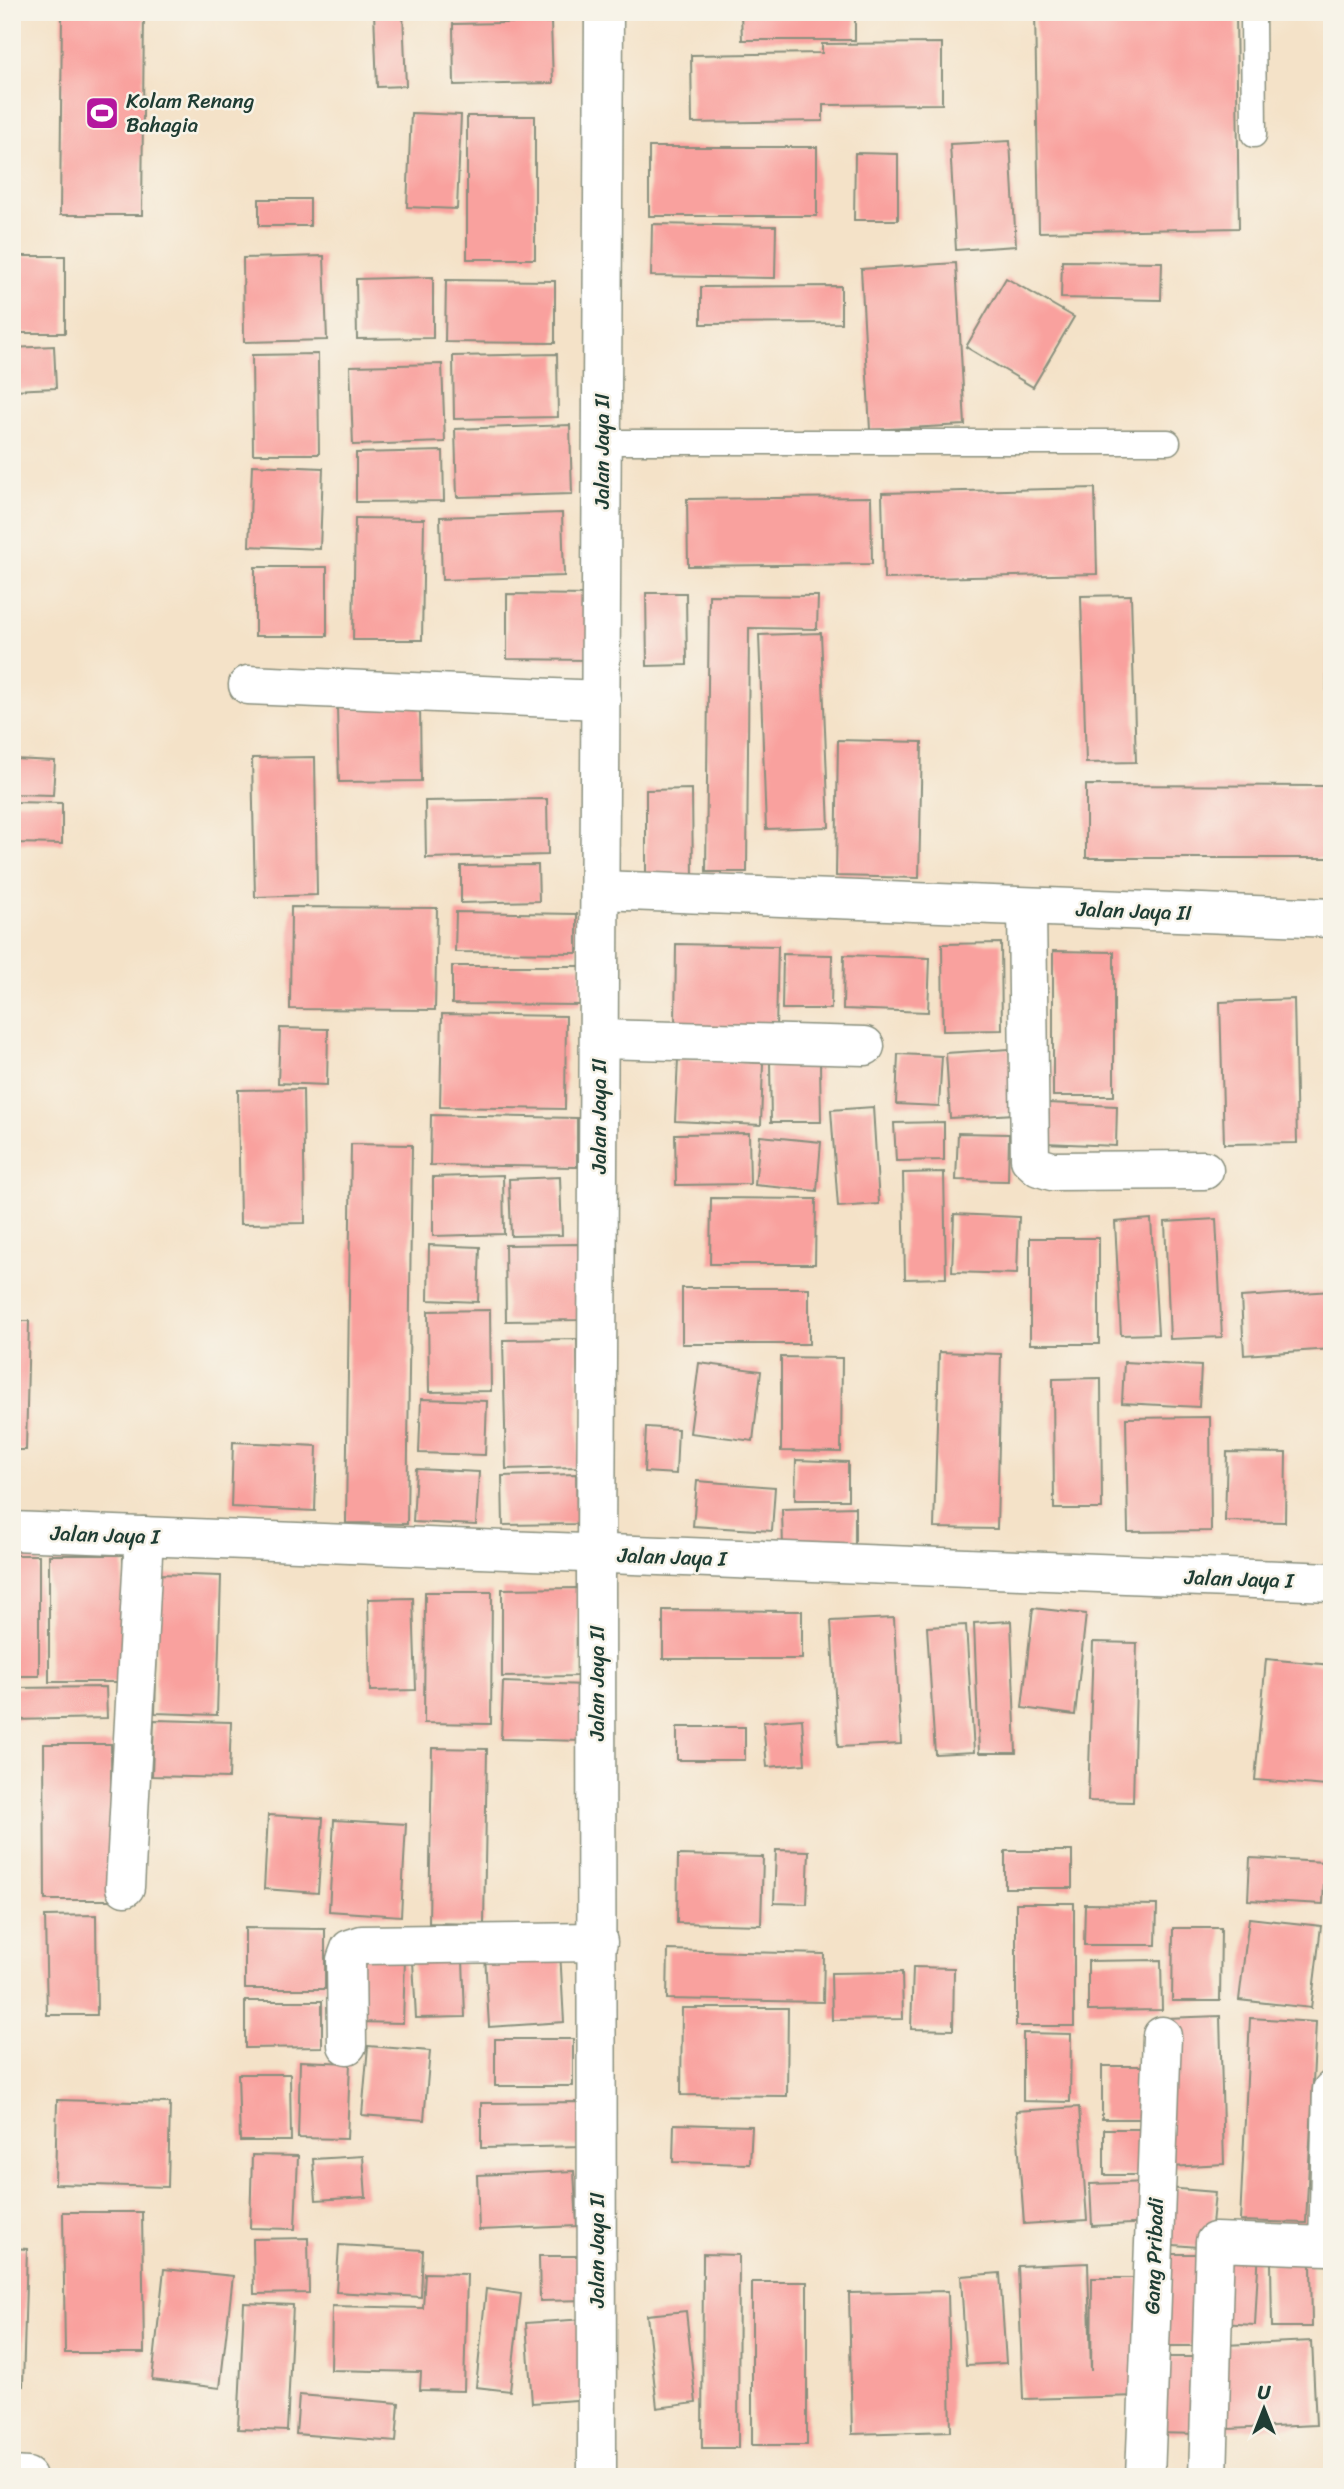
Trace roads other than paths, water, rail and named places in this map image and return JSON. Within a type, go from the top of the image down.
[{"type":"street","name":"Jalan Jaya II","points":[[597,2477],[596,1554],[604,12]]},
{"type":"street","points":[[247,685],[601,700]]},
{"type":"street","name":"Jalan Jaya II","points":[[600,890],[1332,918]]},
{"type":"street","points":[[1027,907],[1030,1159],[1039,1167],[1052,1171],[1204,1170]]},
{"type":"street","points":[[599,1039],[865,1046]]},
{"type":"street","name":"Jalan Jaya I","points":[[12,1531],[1332,1582]]},
{"type":"street","points":[[125,1887],[144,1536]]},
{"type":"street","points":[[347,2045],[346,1960],[350,1949],[362,1944],[598,1942]]},
{"type":"street","name":"Gang Pribadi","points":[[1145,2477],[1163,2036]]},
{"type":"street","points":[[1208,2477],[1215,2242],[1328,2246],[1332,2090]]},
{"type":"street","points":[[12,2476],[27,2477]]},
{"type":"lane","points":[[1253,12],[1254,135]]},
{"type":"lane","points":[[602,442],[1168,442]]},
{"type":"place","name":"Kolam Renang Bahagia","points":[[102,113]]}]
